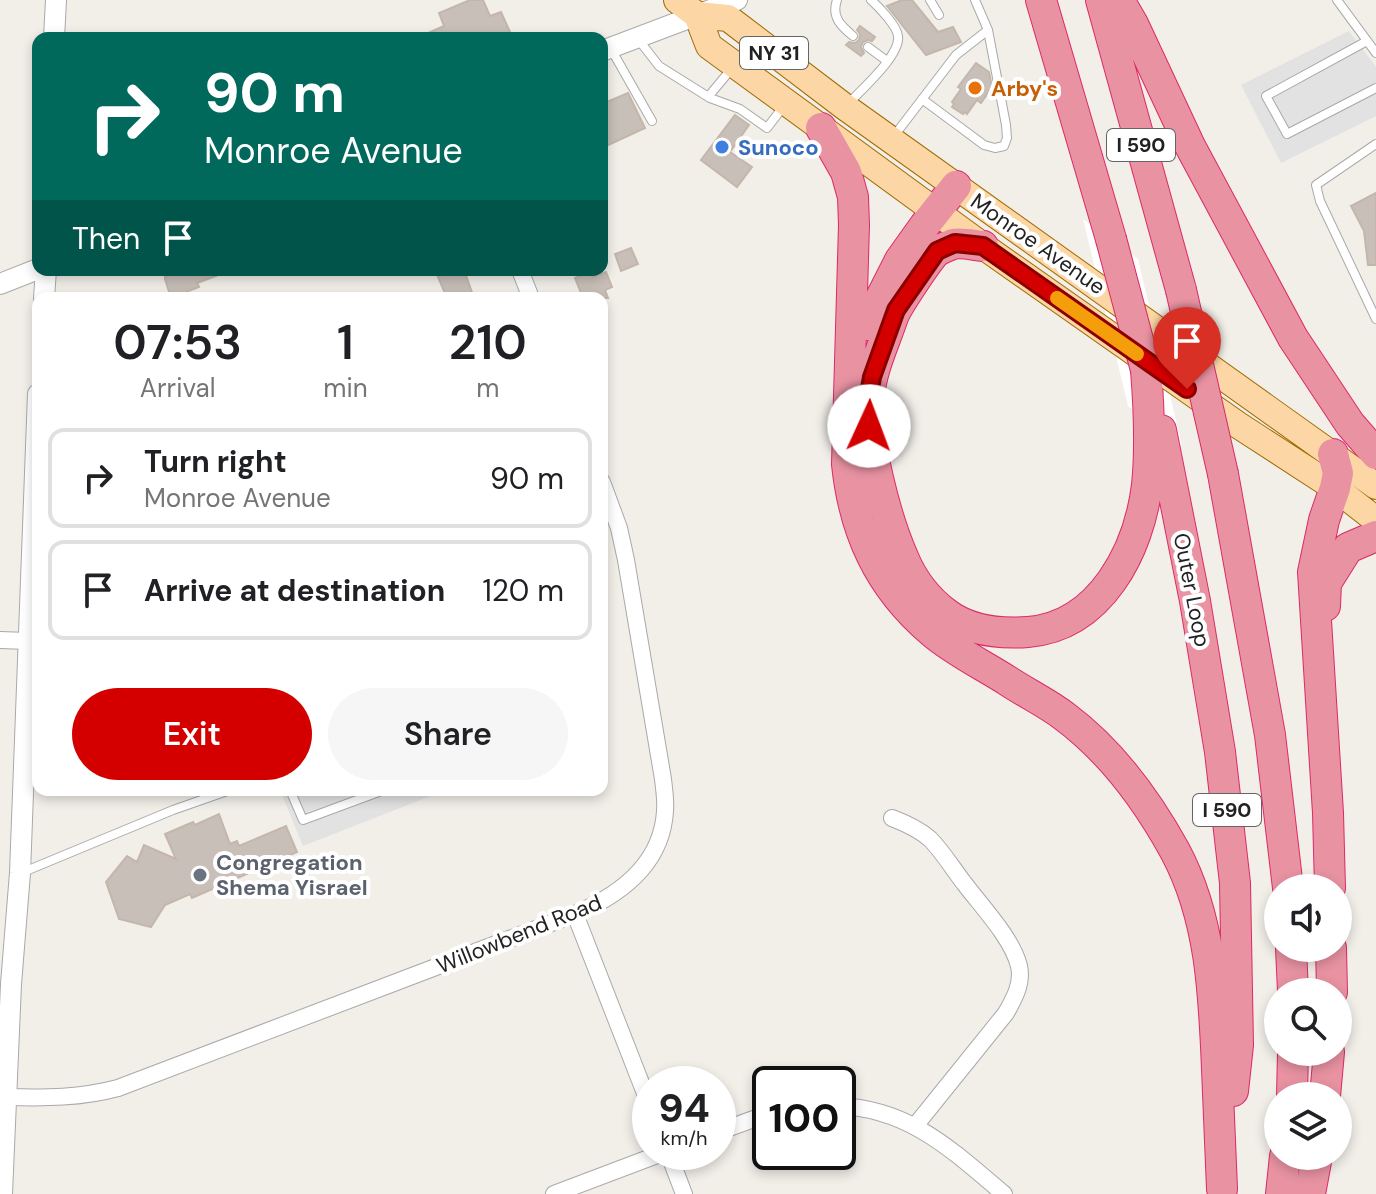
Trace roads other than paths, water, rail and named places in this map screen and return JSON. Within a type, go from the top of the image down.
[{"type":"highway","name":"I 590","points":[[1041,0],[1111,239],[1146,370],[1155,426]]},
{"type":"highway","name":"I 590","points":[[1101,0],[1181,290],[1223,474],[1270,735],[1286,874]]},
{"type":"highway","points":[[1119,0],[1190,146],[1293,338],[1350,424],[1376,454]]},
{"type":"highway","points":[[821,128],[846,172],[853,197],[847,464],[850,492],[865,544],[892,592],[933,633],[1064,715],[1114,762],[1155,817],[1176,854],[1194,894],[1210,966],[1215,1014],[1221,1192]]},
{"type":"highway","points":[[848,380],[869,319],[900,260],[956,186]]},
{"type":"highway","points":[[983,246],[955,243],[937,251],[896,310],[872,377],[868,400],[873,452],[892,528],[904,559],[929,598],[966,625],[988,631],[1016,633],[1045,631],[1070,621],[1093,604],[1126,559],[1138,527],[1155,426]]},
{"type":"highway","name":"Outer Loop","points":[[1155,426],[1195,601],[1220,752],[1235,883],[1238,1045],[1221,1192]]},
{"type":"highway","points":[[1330,874],[1313,572],[1338,473],[1333,454]]},
{"type":"highway","points":[[1318,660],[1326,583],[1348,548],[1376,536]]},
{"type":"highway","points":[[1281,1194],[1284,1170]]},
{"type":"highway","points":[[1310,1194],[1314,1170]]},
{"type":"main road","name":"Monroe Avenue","points":[[687,7],[709,46],[935,212],[1238,425],[1335,488],[1376,520]]},
{"type":"main road","name":"Monroe Avenue","points":[[687,7],[728,18],[845,107],[1376,486]]},
{"type":"street","points":[[54,32],[56,0]]},
{"type":"street","points":[[608,49],[637,38],[687,7],[737,0]]},
{"type":"street","points":[[0,284],[32,271]]},
{"type":"street","name":"Willowbend Road","points":[[7,1097],[71,1098],[118,1088],[575,914],[615,894],[642,870],[660,838],[665,809],[663,779],[626,560],[608,515]]},
{"type":"street","points":[[32,570],[28,641],[32,667]]},
{"type":"street","points":[[0,640],[28,641]]},
{"type":"street","points":[[2,1194],[7,1097],[6,984],[20,873],[32,689]]},
{"type":"street","points":[[892,818],[923,833],[938,848],[1006,940],[1020,968],[1015,999],[1006,1013],[915,1126]]},
{"type":"street","points":[[575,914],[634,1066]]},
{"type":"street","points":[[856,1108],[886,1114],[915,1126],[947,1146],[1004,1194]]},
{"type":"street","points":[[554,1194],[632,1165]]},
{"type":"street","points":[[674,1170],[684,1194]]},
{"type":"lane","points":[[837,0],[835,14],[838,22],[853,36]]},
{"type":"lane","points":[[845,107],[896,51],[899,41],[897,32],[871,0]]},
{"type":"lane","points":[[930,0],[939,15]]},
{"type":"lane","points":[[922,99],[984,145],[995,148],[1004,146],[1007,138],[988,30],[975,0]]},
{"type":"lane","points":[[1337,0],[1376,53]]},
{"type":"lane","points":[[891,139],[956,55],[988,30]]},
{"type":"lane","points":[[637,38],[659,66],[708,97],[740,109],[767,128],[787,102]]},
{"type":"lane","points":[[1367,41],[1266,96],[1287,134],[1376,88]]},
{"type":"lane","points":[[868,47],[887,61]]},
{"type":"lane","points":[[608,53],[652,121]]},
{"type":"lane","points":[[708,97],[735,64]]},
{"type":"lane","points":[[1376,144],[1316,185],[1320,201],[1376,319]]},
{"type":"lane","points":[[20,873],[213,796]]},
{"type":"lane","points":[[293,796],[303,820],[368,796]]},
{"type":"place","name":"Arby's","points":[[975,88]]},
{"type":"place","name":"Sunoco","points":[[722,147]]},
{"type":"place","name":"Congregation Shema Yisrael","points":[[200,875]]}]
